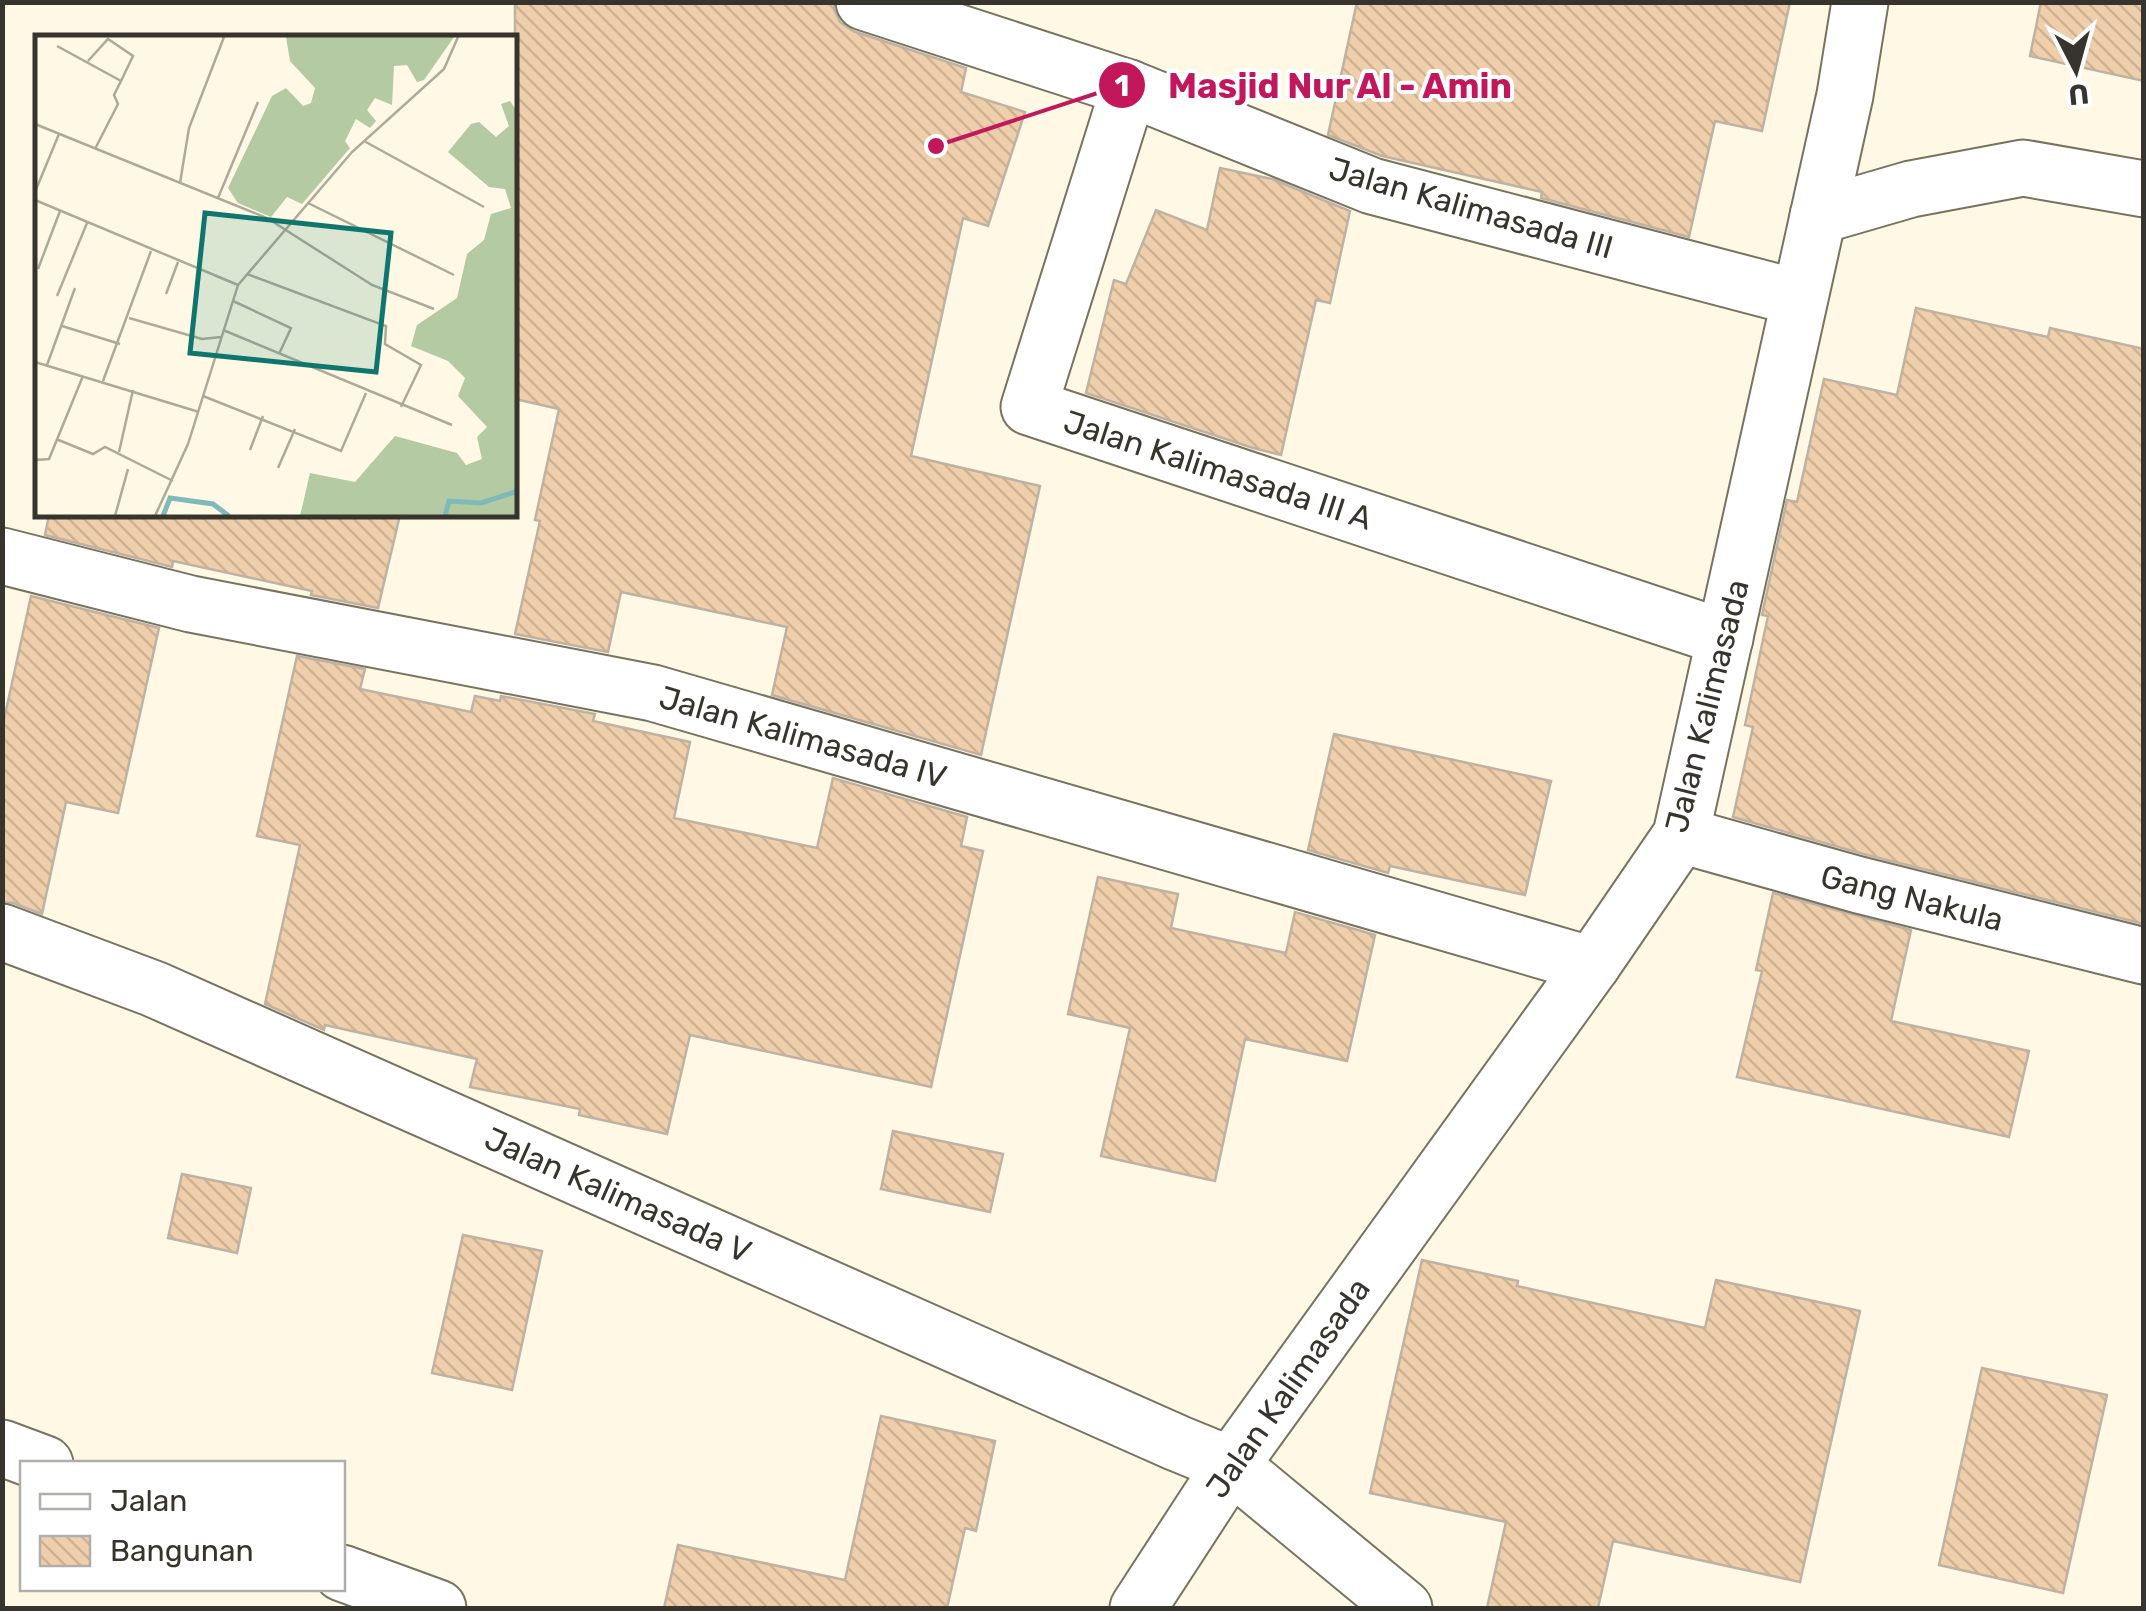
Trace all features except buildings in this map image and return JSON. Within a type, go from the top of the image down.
[{"type":"street","name":"Jalan Kalimasada III","points":[[864,2],[1129,88],[1372,186],[1800,298]]},
{"type":"street","name":"Jalan Kalimasada","points":[[1138,1608],[1231,1465],[1592,965],[1681,835],[1818,216],[1860,2]]},
{"type":"street","name":"Jalan Kalimasada III A","points":[[1129,88],[1029,408],[1724,638]]},
{"type":"street","points":[[1818,216],[1911,189],[2023,168],[2144,189]]},
{"type":"street","name":"Jalan Kalimasada IV","points":[[2,556],[191,604],[653,693],[1592,965]]},
{"type":"street","name":"Gang Nakula","points":[[1681,835],[1859,885],[2144,956]]},
{"type":"street","name":"Jalan Kalimasada V","points":[[2,932],[154,990],[1231,1465],[1404,1608]]},
{"type":"street","points":[[2,1448],[37,1461]]},
{"type":"street","points":[[345,1574],[438,1608]]},
{"type":"place","name":"Masjid Nur Al - Amin","points":[[936,146]]}]
